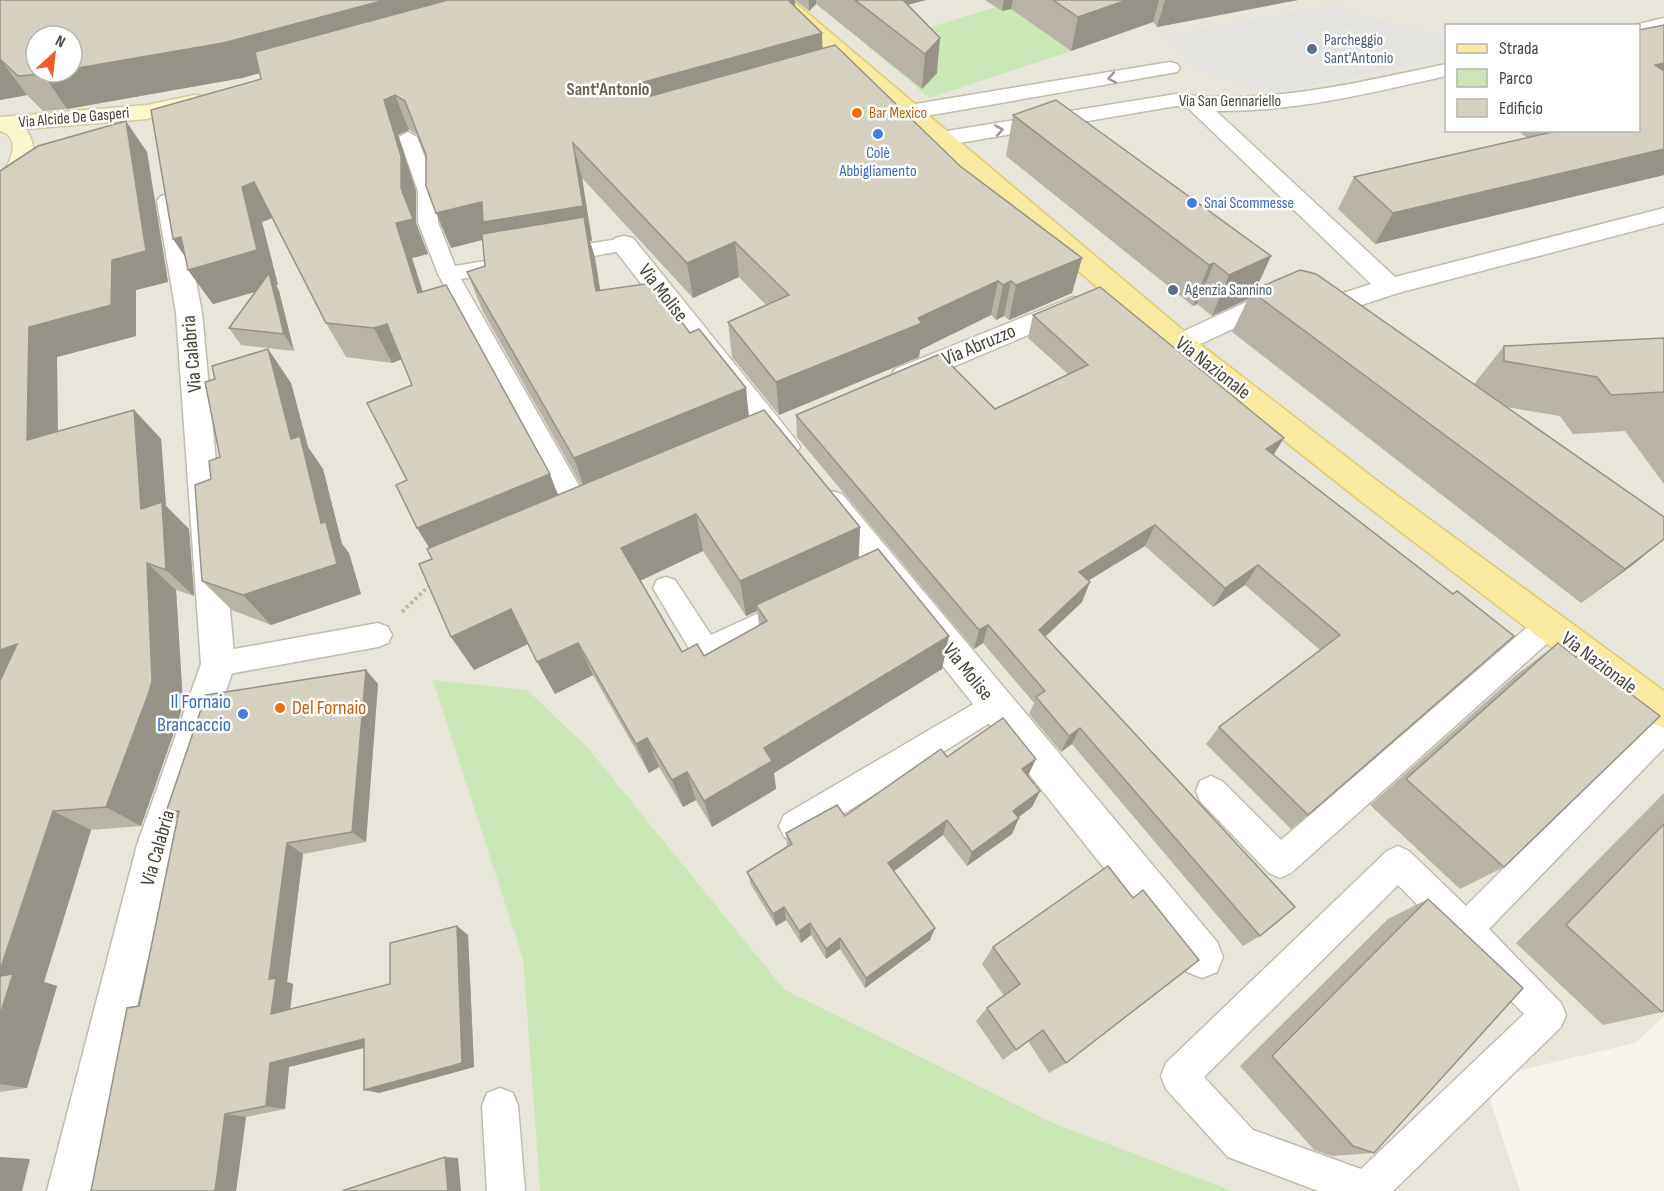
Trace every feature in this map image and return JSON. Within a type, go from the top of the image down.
[{"type":"main road","name":"Via Nazionale","points":[[781,0],[847,69],[909,112],[1181,344],[1369,491],[1664,712]]},
{"type":"street","points":[[1640,29],[1664,24]]},
{"type":"street","name":"Via San Gennariello","points":[[909,112],[1166,64],[1189,98]]},
{"type":"street","name":"Via San Gennariello","points":[[941,139],[1189,98],[1278,104],[1445,70]]},
{"type":"street","name":"Via Alcide De Gasperi","points":[[5,123],[150,112],[218,95]]},
{"type":"street","points":[[1189,98],[1390,287]]},
{"type":"street","name":"Via Alcide De Gasperi","points":[[98,137],[150,112]]},
{"type":"street","name":"Via Calabria","points":[[70,1191],[156,845],[218,664],[189,313],[161,156],[150,112]]},
{"type":"street","points":[[5,123],[17,130],[25,148],[24,162],[5,181]]},
{"type":"street","points":[[5,181],[42,164]]},
{"type":"street","points":[[1181,344],[1275,299],[1322,309],[1390,287],[1664,215]]},
{"type":"street","name":"Via Molise","points":[[624,244],[805,472],[870,573],[994,705],[1202,957]]},
{"type":"street","name":"Via Abruzzo","points":[[883,385],[1115,288]]},
{"type":"lane","points":[[408,137],[428,191],[428,222],[448,274],[581,512]]},
{"type":"lane","points":[[448,274],[624,244]]},
{"type":"lane","points":[[666,588],[706,651],[814,600]]},
{"type":"lane","points":[[1211,791],[1280,862],[1549,625]]},
{"type":"lane","points":[[218,664],[378,635]]},
{"type":"lane","points":[[795,826],[994,705]]},
{"type":"lane","points":[[1466,929],[1664,728]]},
{"type":"lane","points":[[1398,862],[1466,929],[1549,1015],[1367,1190],[1240,1144],[1179,1076],[1398,862]]},
{"type":"lane","points":[[500,1106],[506,1191]]},
{"type":"path","points":[[378,635],[436,579]]},
{"type":"shaded area","points":[[0,0],[1664,0],[1664,1016],[1635,1043],[1483,1079],[1520,1191],[1232,1191],[1051,1122],[784,989],[588,748],[527,691],[434,680],[523,959],[540,1191],[0,1191]]},
{"type":"shaded area","name":"Parcheggio Sant'Antonio","points":[[1338,4],[1356,14],[1443,37],[1445,57],[1272,93],[1208,75],[1163,36]]},
{"type":"green space","points":[[996,7],[1011,9],[1071,51],[929,98],[865,44],[902,36]]},
{"type":"green space","points":[[433,680],[527,690],[588,748],[784,989],[1051,1122],[1232,1191],[540,1191],[523,959]]},
{"type":"building","points":[[0,0],[385,0],[223,43],[84,67],[84,24],[24,24],[24,76],[18,76],[0,61]]},
{"type":"building","points":[[448,0],[788,0],[822,33],[637,84],[632,90],[636,95],[651,96],[835,45],[960,166],[1082,258],[1016,285],[1011,281],[1003,285],[998,281],[918,318],[922,323],[776,382],[728,322],[789,295],[735,242],[687,263],[573,143],[583,206],[483,222],[482,202],[436,213],[426,186],[426,155],[405,101],[395,95],[384,100],[401,156],[401,188],[413,219],[396,223],[418,293],[446,285],[550,474],[417,528],[396,485],[407,480],[367,403],[412,385],[387,324],[374,328],[326,323],[254,182],[242,187],[257,250],[188,270],[181,237],[173,239],[151,110],[261,79],[255,52]]},
{"type":"building","points":[[855,0],[903,0],[940,38],[925,54]]},
{"type":"building","points":[[1053,0],[1127,0],[1078,17]]},
{"type":"building","points":[[1664,25],[1664,63],[1655,65],[1664,71],[1664,149],[1393,213],[1354,177],[1552,132],[1640,132],[1640,30]]},
{"type":"building","points":[[1056,100],[1271,256],[1229,275],[1214,263],[1209,265],[1013,115]]},
{"type":"building","points":[[126,121],[146,251],[112,260],[111,305],[29,327],[27,440],[134,410],[141,509],[162,502],[166,570],[147,563],[152,681],[106,807],[53,811],[0,970],[0,681],[17,644],[0,650],[0,171],[38,146]]},
{"type":"building","points":[[584,217],[596,291],[652,283],[690,333],[699,329],[746,388],[574,458],[467,272],[485,266],[482,234]]},
{"type":"building","points":[[1300,270],[1316,274],[1664,517],[1664,539],[1625,569],[1251,291]]},
{"type":"building","points":[[269,273],[284,334],[229,328]]},
{"type":"building","points":[[1100,287],[1284,438],[1266,449],[1453,594],[1457,591],[1514,636],[1308,815],[1219,727],[1340,635],[1258,565],[1225,588],[1155,525],[1079,572],[1090,582],[1039,630],[1295,907],[1260,936],[1080,728],[1069,736],[1036,697],[1045,691],[988,625],[979,630],[796,415],[940,354],[995,409],[1088,365],[1033,315]]},
{"type":"building","points":[[1664,338],[1664,392],[1611,395],[1597,377],[1504,361],[1504,346]]},
{"type":"building","points":[[268,349],[291,439],[300,436],[321,523],[326,522],[337,564],[243,595],[202,581],[195,485],[211,479],[209,461],[220,457],[205,382],[215,379],[212,366]]},
{"type":"building","points":[[764,410],[860,527],[740,581],[696,514],[621,548],[682,652],[697,644],[704,656],[767,621],[756,605],[878,549],[949,636],[764,748],[772,761],[704,801],[687,772],[672,780],[647,738],[636,744],[578,643],[537,662],[511,609],[451,637],[419,564],[432,559],[427,549]]},
{"type":"building","points":[[1558,643],[1576,657],[1579,655],[1660,716],[1504,867],[1406,779]]},
{"type":"building","points":[[366,670],[352,832],[287,843],[269,979],[276,978],[271,1014],[390,984],[390,943],[457,926],[462,1063],[364,1090],[364,1039],[270,1063],[266,1106],[225,1114],[215,1191],[91,1191],[127,1008],[139,1006],[179,811],[166,812],[206,695]]},
{"type":"building","points":[[1003,718],[1036,759],[1022,769],[1040,791],[1013,811],[1019,818],[972,852],[947,820],[888,863],[935,928],[866,978],[840,938],[826,949],[810,923],[799,931],[784,907],[773,914],[747,872],[792,844],[786,833],[837,805],[845,816],[941,749],[947,757]]},
{"type":"building","points":[[1664,824],[1664,1010],[1662,1012],[1566,925]]},
{"type":"building","points":[[1108,866],[1133,898],[1143,890],[1199,960],[1066,1063],[1043,1030],[1016,1050],[987,1008],[1020,984],[993,947]]},
{"type":"building","points":[[1428,899],[1523,988],[1374,1153],[1353,1146],[1272,1056]]},
{"type":"building","points":[[13,974],[0,1015],[0,976]]},
{"type":"building","points":[[445,1157],[448,1191],[342,1191]]},
{"type":"place","name":"Parcheggio Sant'Antonio","points":[[1312,49]]},
{"type":"place","name":"Bar Mexico","points":[[857,113]]},
{"type":"place","name":"Colè Abbigliamento","points":[[878,134]]},
{"type":"place","name":"Snai Scommesse","points":[[1192,203]]},
{"type":"place","name":"Agenzia Sannino","points":[[1173,290]]},
{"type":"place","name":"Del Fornaio","points":[[280,708]]},
{"type":"place","name":"Il Fornaio Brancaccio","points":[[243,714]]},
{"type":"district","name":"Sant'Antonio","points":[[608,89]]}]
